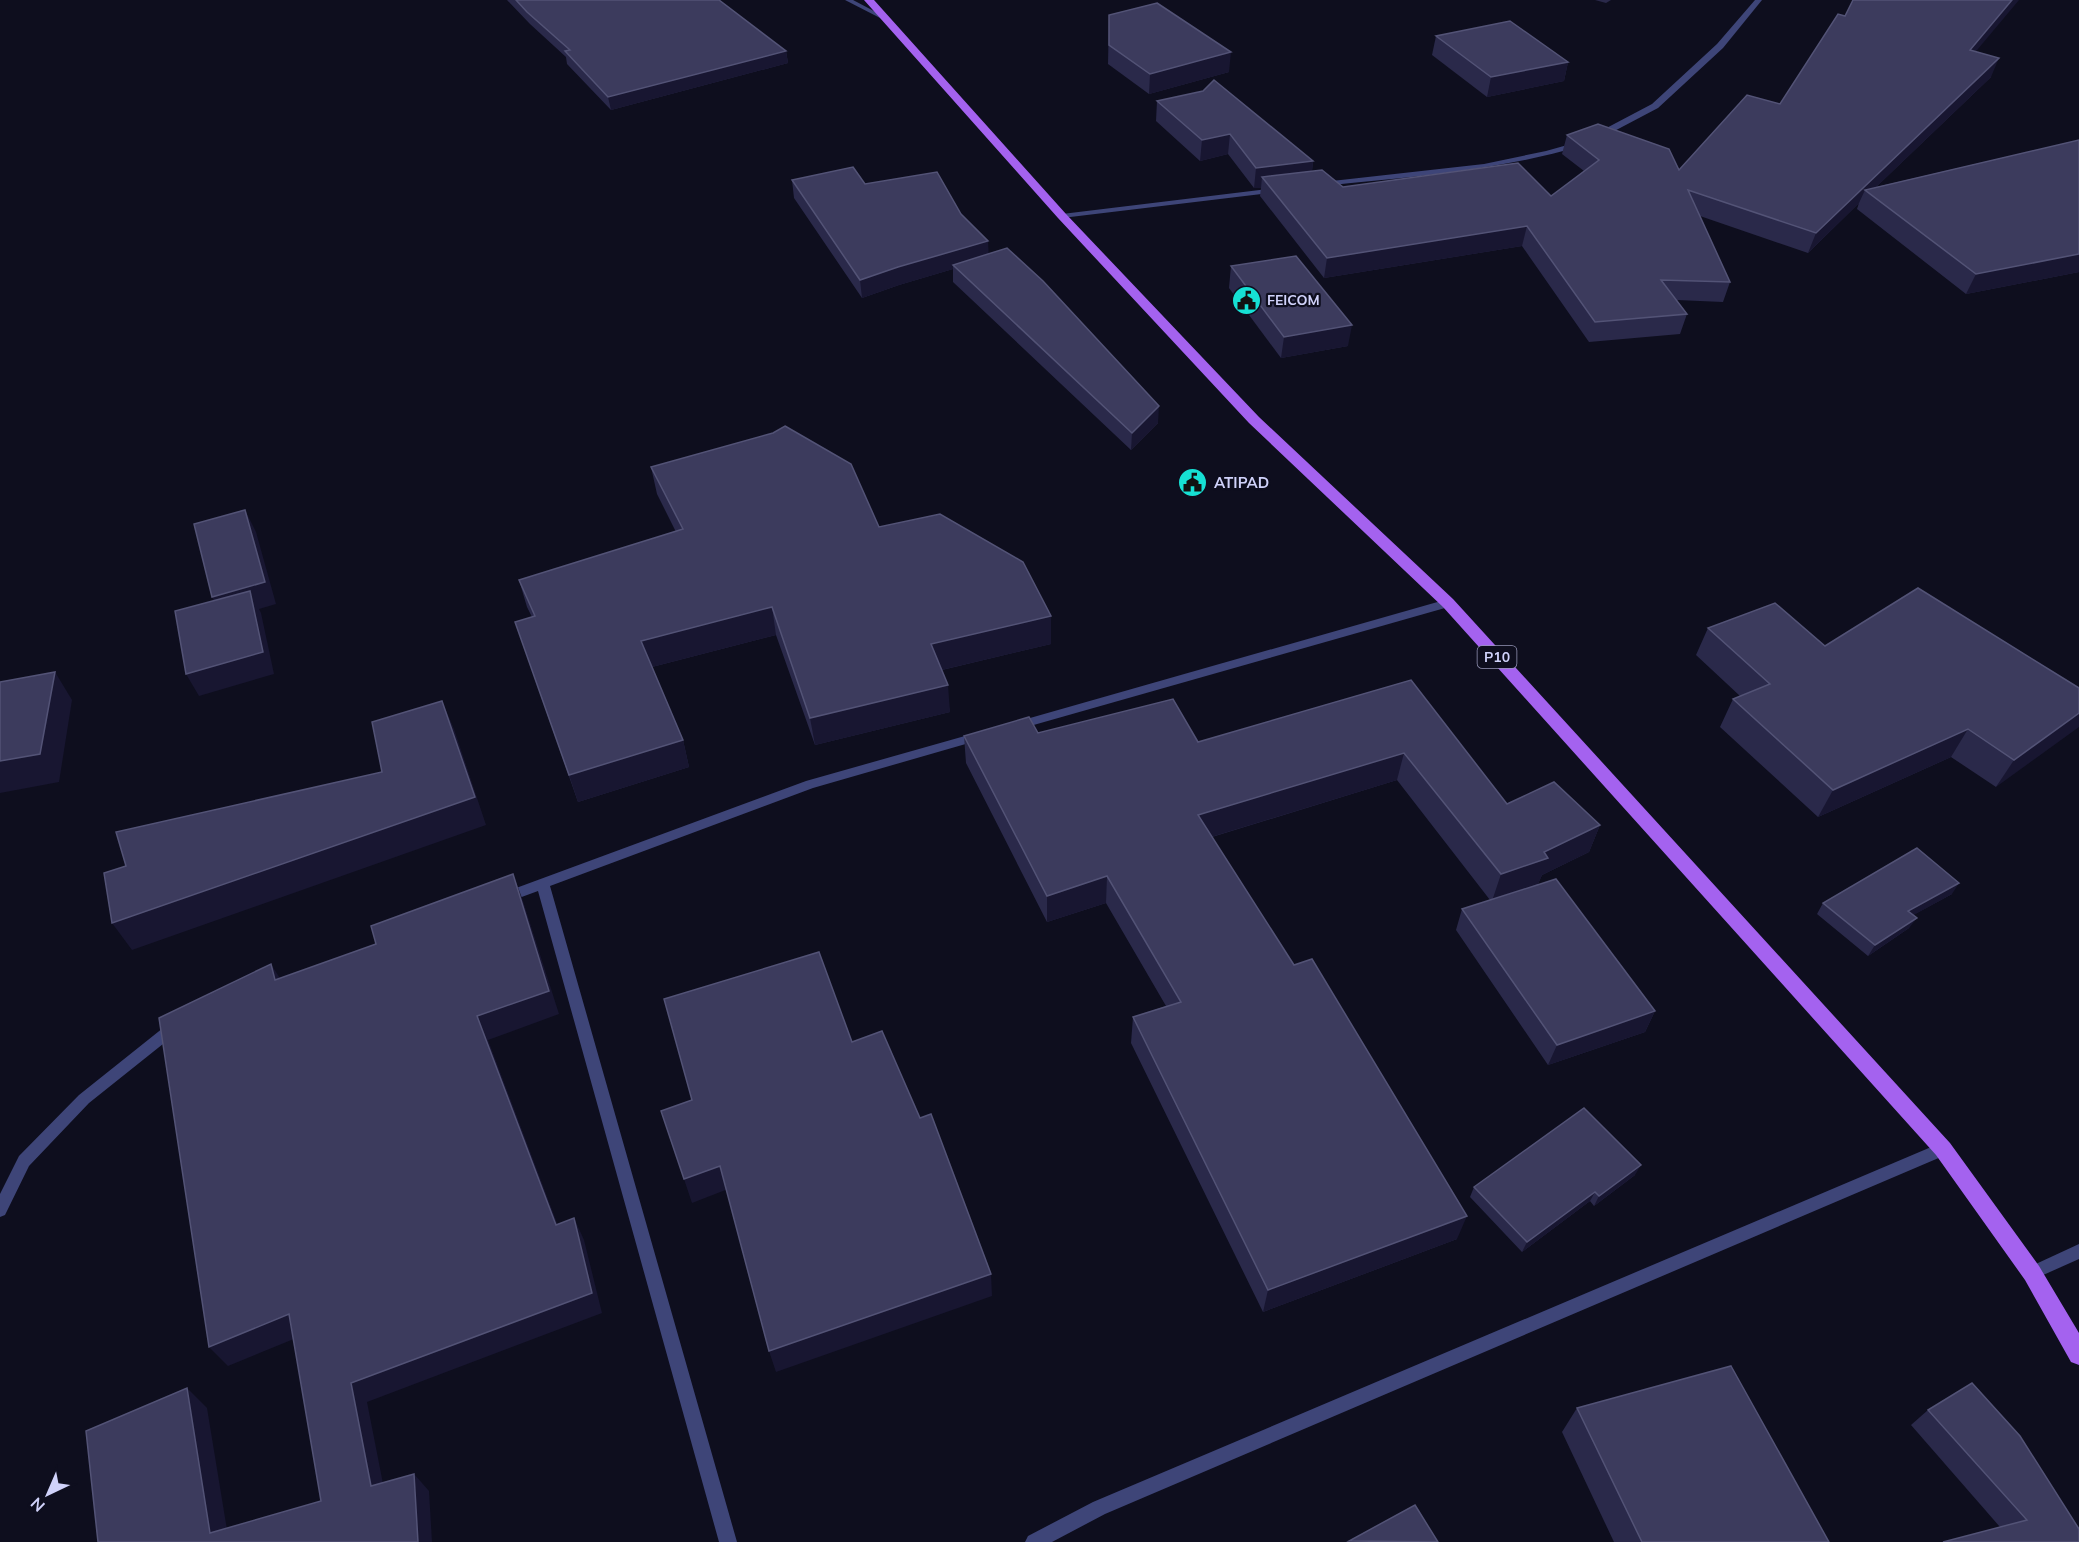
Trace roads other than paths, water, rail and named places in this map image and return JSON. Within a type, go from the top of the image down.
[{"type":"main road","name":"P10","points":[[869,0],[1062,216],[1254,420],[1448,603],[1943,1149],[2032,1273],[2079,1354]]},
{"type":"street","points":[[848,0],[885,19]]},
{"type":"street","points":[[1312,185],[1548,154],[1597,137],[1655,106],[1720,46],[1760,0]]},
{"type":"street","points":[[1062,216],[1288,188]]},
{"type":"street","points":[[488,904],[810,784],[1448,603]]},
{"type":"street","points":[[543,884],[728,1542]]},
{"type":"street","points":[[0,1210],[24,1161],[84,1099],[170,1029],[180,1024]]},
{"type":"street","points":[[1034,1542],[1099,1508],[1943,1149]]},
{"type":"street","points":[[2032,1273],[2079,1251]]},
{"type":"place","name":"FEICOM","points":[[1246,300]]},
{"type":"place","name":"ATIPAD","points":[[1193,482]]}]
